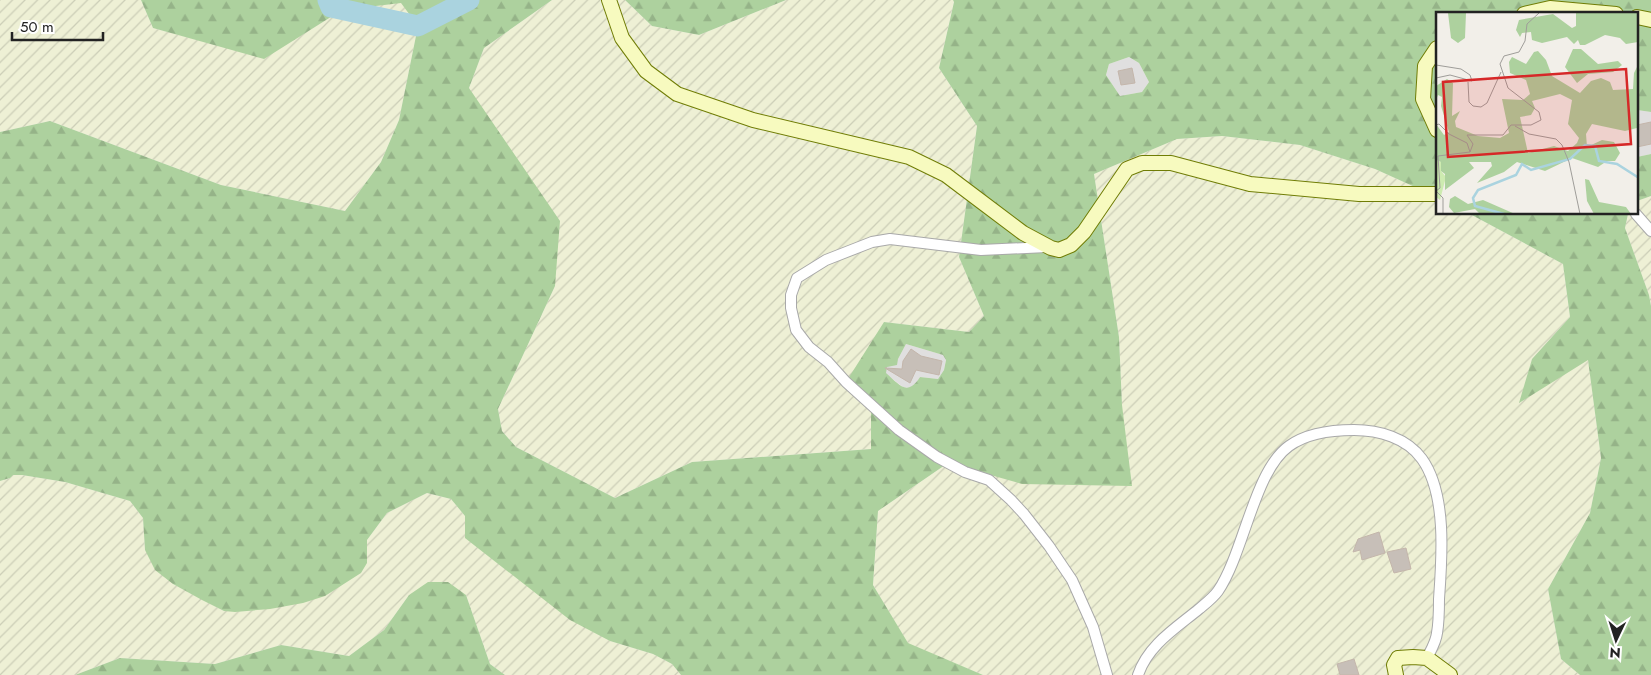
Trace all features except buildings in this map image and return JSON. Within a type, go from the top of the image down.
[{"type":"street","points":[[609,0],[622,38],[646,71],[677,94],[753,120],[909,158],[946,176],[1016,228],[1047,247]]},
{"type":"street","points":[[1533,12],[1550,8],[1594,12]]},
{"type":"street","points":[[1638,18],[1651,20]]},
{"type":"street","points":[[1436,50],[1425,66],[1423,99],[1436,128]]},
{"type":"street","points":[[1107,675],[1093,627],[1072,580],[1049,546],[1024,514],[989,480],[965,472],[937,457],[899,430],[846,382],[828,362],[809,347],[796,330],[792,308],[791,295],[797,278],[826,260],[872,242],[890,239],[981,250],[1047,247],[1059,250],[1071,245],[1084,232],[1127,169],[1142,163],[1171,163],[1250,184],[1359,194],[1436,194]]},
{"type":"street","points":[[1637,215],[1651,231]]},
{"type":"street","points":[[1138,675],[1154,647],[1171,630],[1217,593],[1232,565],[1258,492],[1272,465],[1288,446],[1304,438],[1323,432],[1344,430],[1382,433],[1397,438],[1422,459],[1431,477],[1437,498],[1440,522],[1441,572],[1437,634],[1427,658]]},
{"type":"street","points":[[1396,675],[1394,665],[1398,658],[1413,657],[1427,658],[1450,675]]},
{"type":"shaded area","points":[[1129,57],[1139,63],[1149,82],[1142,92],[1120,96],[1106,75],[1109,64]]},
{"type":"shaded area","points":[[1638,110],[1651,112],[1651,154],[1638,157]]},
{"type":"shaded area","points":[[906,344],[943,355],[946,359],[944,370],[938,379],[920,377],[914,386],[909,388],[903,387],[885,373],[887,367],[898,359]]},
{"type":"green space","points":[[0,0],[141,0],[153,28],[264,58],[342,10],[401,2],[418,26],[399,120],[381,162],[345,211],[221,185],[50,121],[0,132]]},
{"type":"green space","points":[[141,0],[552,0],[484,48],[469,88],[560,221],[555,286],[498,409],[502,431],[516,447],[615,498],[692,462],[871,449],[871,404],[846,382],[884,322],[969,332],[984,316],[959,257],[977,126],[939,68],[953,0],[1651,0],[1651,112],[1638,110],[1638,12],[1436,12],[1436,197],[1375,169],[1300,145],[1222,136],[1177,139],[1094,174],[1119,337],[1122,405],[1132,486],[1022,484],[948,463],[878,511],[873,585],[908,643],[983,675],[681,675],[672,664],[653,654],[610,641],[570,620],[465,538],[465,516],[451,499],[427,493],[387,513],[367,540],[367,563],[361,573],[325,596],[303,603],[270,609],[224,611],[173,584],[155,570],[145,550],[143,518],[130,501],[65,482],[22,475],[13,475],[0,481],[0,132],[50,121],[221,185],[345,211],[381,162],[399,120],[418,26],[401,3],[342,10],[264,59],[153,28]],"holes":[[[1129,57],[1139,63],[1149,82],[1142,92],[1120,96],[1106,75],[1109,64]],[[906,344],[943,355],[946,360],[944,370],[938,379],[920,377],[911,387],[907,388],[899,385],[886,373],[887,367],[897,365]]]},
{"type":"green space","points":[[552,0],[625,0],[652,26],[699,35],[786,0],[954,1],[939,68],[977,126],[959,257],[984,316],[969,332],[884,322],[871,404],[871,449],[692,462],[615,498],[516,447],[502,431],[498,409],[555,286],[469,88],[484,48]]},
{"type":"green space","points":[[625,0],[786,0],[699,35],[652,26]]},
{"type":"green space","points":[[1222,136],[1300,145],[1375,169],[1436,197],[1436,215],[1472,215],[1563,264],[1570,317],[1532,359],[1520,402],[1588,359],[1601,458],[1590,513],[1548,589],[1561,659],[1580,675],[983,675],[908,644],[873,585],[878,511],[948,463],[1122,405],[1119,337],[1094,174],[1177,139]]},
{"type":"green space","points":[[1651,154],[1651,196],[1638,201],[1638,157]]},
{"type":"green space","points":[[1651,196],[1651,306],[1649,295],[1625,228],[1628,215],[1638,215],[1638,201]]},
{"type":"green space","points":[[1472,215],[1628,215],[1625,228],[1649,295],[1651,306],[1651,675],[1580,675],[1561,659],[1548,589],[1590,513],[1601,458],[1588,360],[1519,403],[1532,359],[1570,317],[1563,264]]},
{"type":"green space","points":[[12,475],[65,482],[130,501],[143,518],[145,550],[173,584],[224,611],[367,563],[367,540],[387,513],[427,493],[451,499],[465,516],[610,641],[653,654],[672,664],[681,675],[505,675],[490,664],[466,595],[409,595],[384,630],[349,656],[281,645],[215,664],[120,658],[75,675],[0,675],[0,481],[10,478]]},
{"type":"green space","points":[[428,582],[448,582],[466,595],[490,664],[505,675],[75,675],[120,658],[215,664],[281,645],[349,656],[384,630],[409,595]]},
{"type":"waterway","points":[[328,0],[331,7],[418,26],[469,0]]}]
